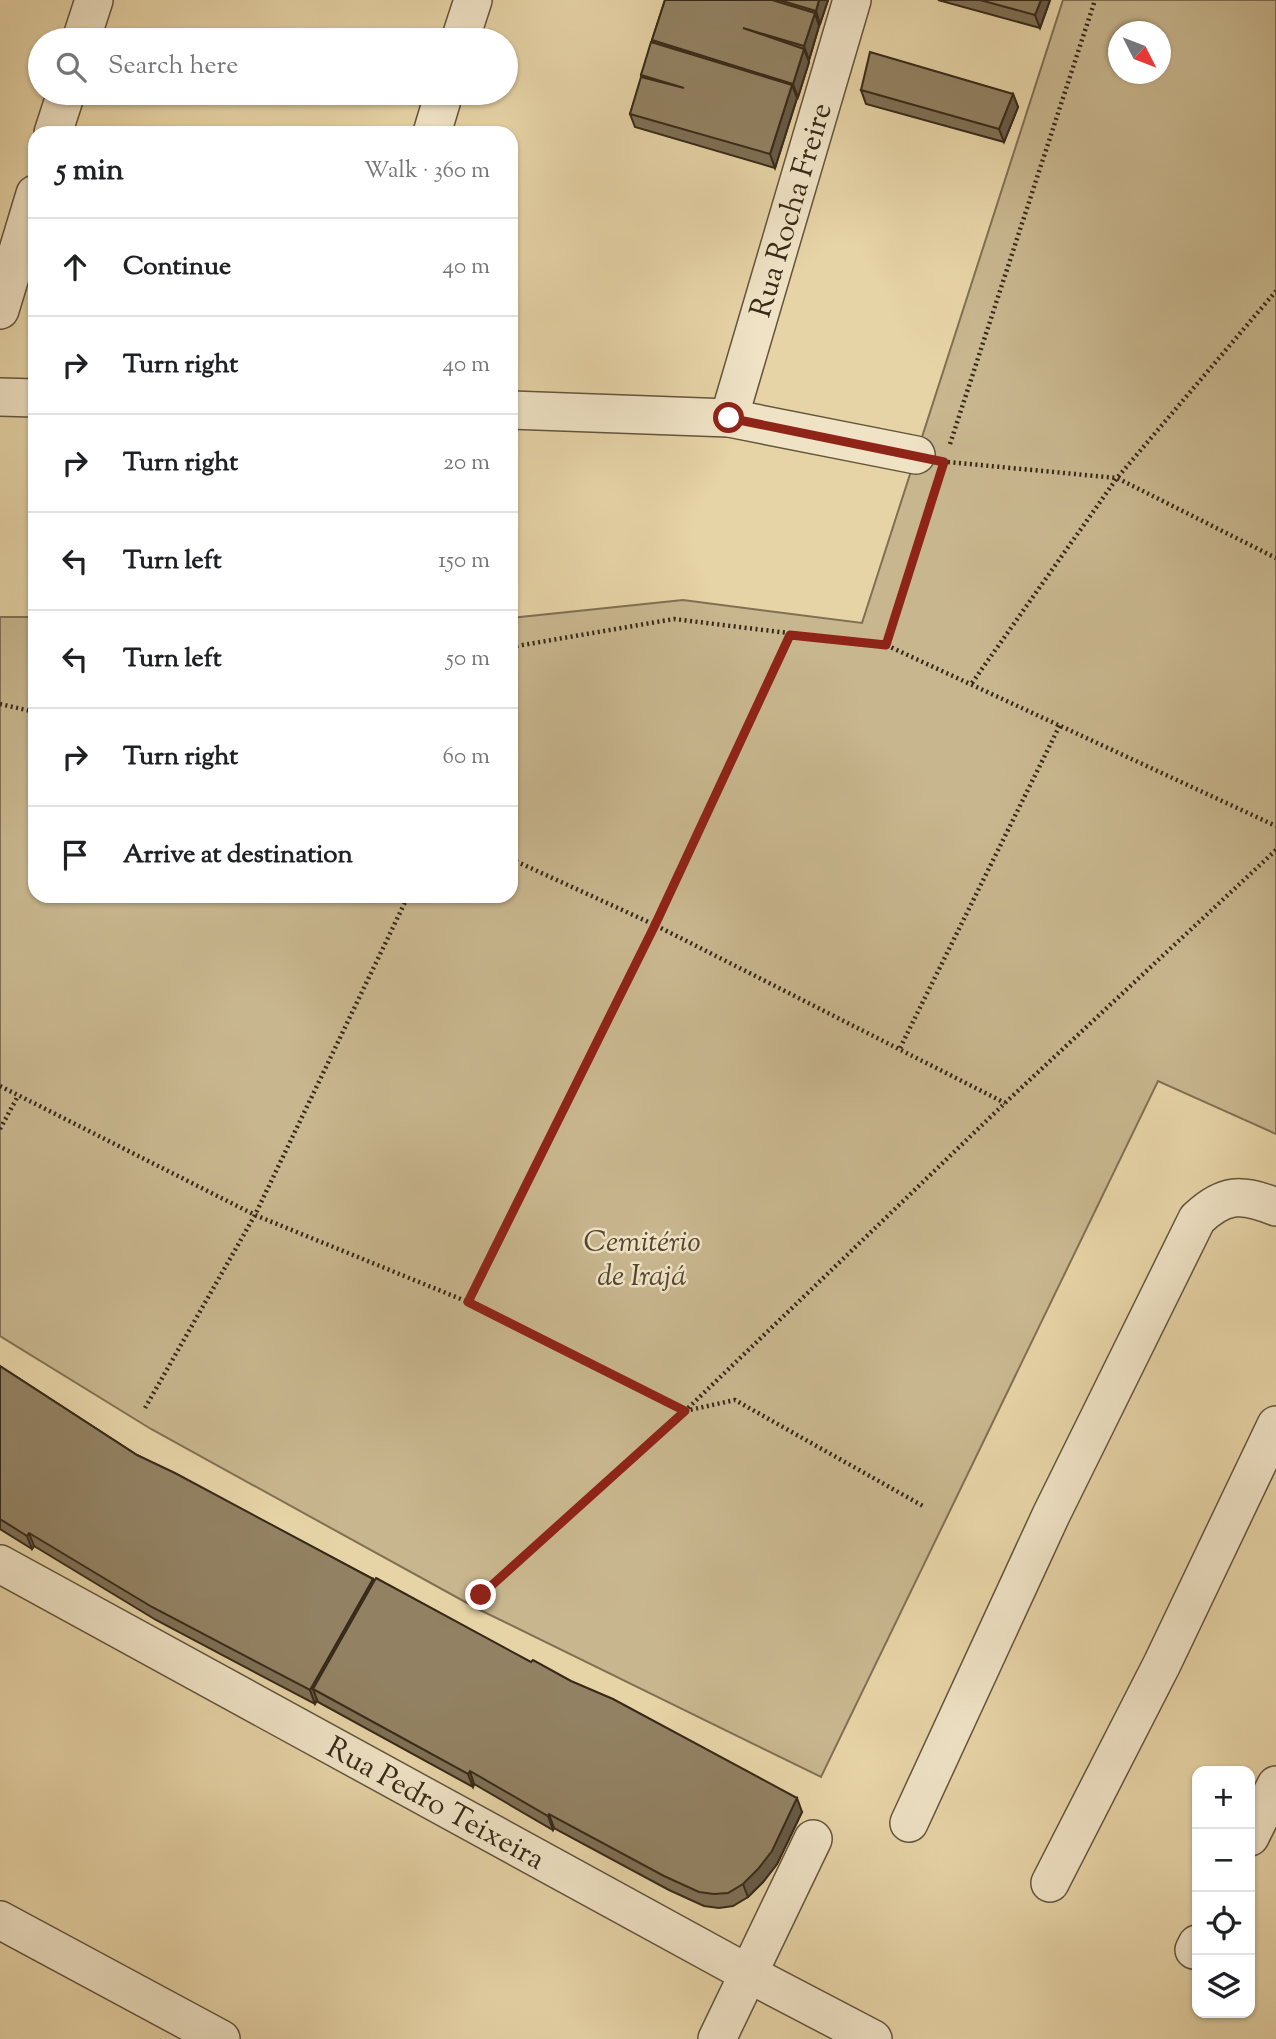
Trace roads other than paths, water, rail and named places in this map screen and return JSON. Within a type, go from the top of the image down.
[{"type":"street","points":[[85,28],[94,0]]},
{"type":"street","points":[[464,28],[473,0]]},
{"type":"street","name":"Rua Rocha Freire","points":[[729,418],[852,0]]},
{"type":"street","points":[[55,126],[62,105]]},
{"type":"street","points":[[434,126],[440,105]]},
{"type":"street","points":[[0,310],[28,217]]},
{"type":"street","points":[[0,397],[28,398]]},
{"type":"street","points":[[518,410],[729,418],[930,458]]},
{"type":"street","points":[[909,1823],[1051,1515],[1197,1219],[1211,1206],[1224,1199],[1239,1197],[1260,1200],[1276,1207]]},
{"type":"street","points":[[1050,1883],[1162,1664],[1276,1425]]},
{"type":"street","name":"Rua Pedro Teixeira","points":[[0,1564],[749,1974],[873,2039]]},
{"type":"street","points":[[1254,1829],[1276,1785]]},
{"type":"street","points":[[717,2039],[813,1839]]},
{"type":"street","points":[[0,1920],[221,2039]]},
{"type":"park label","name":"Cemitério de Irajá","points":[[642,1258]]}]
